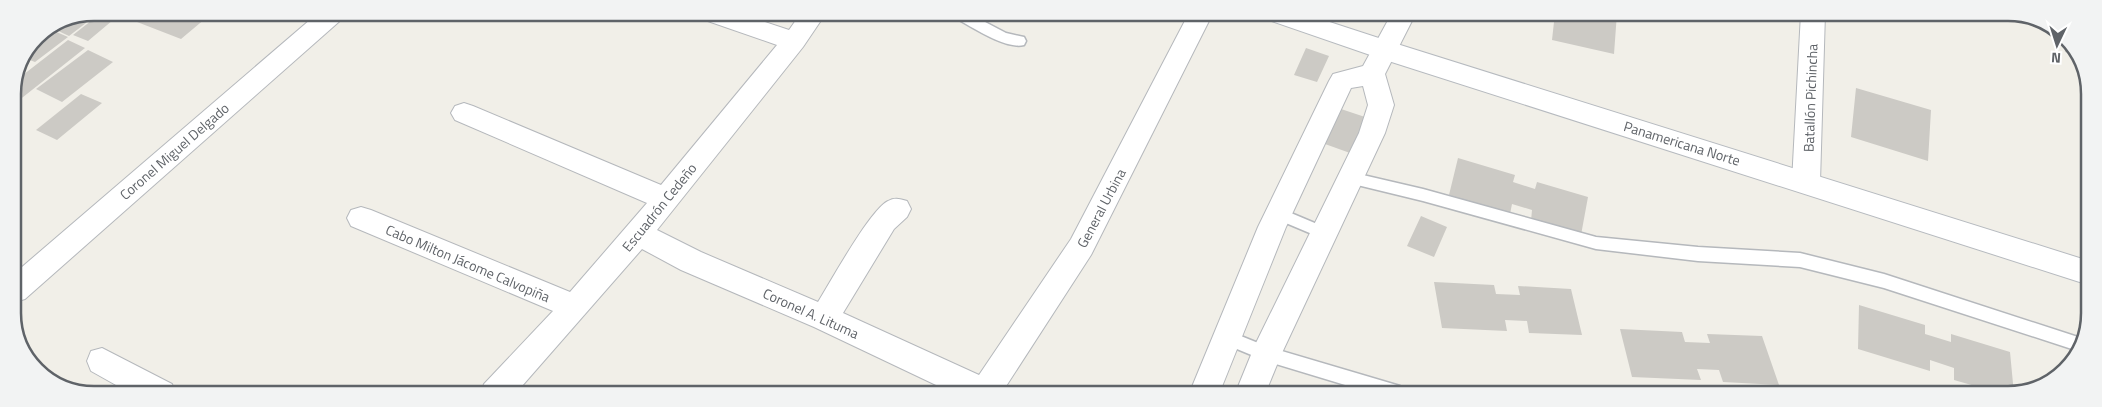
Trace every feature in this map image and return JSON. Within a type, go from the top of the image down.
[{"type":"street","name":"Coronel Miguel Delgado","points":[[21,285],[324,21]]},
{"type":"street","points":[[735,21],[794,41]]},
{"type":"street","name":"Escuadrón Cedeño","points":[[502,386],[575,307],[638,234],[808,21]]},
{"type":"street","name":"General Urbina","points":[[989,386],[1081,247],[1197,21]]},
{"type":"street","name":"Panamericana Norte","points":[[1292,21],[1378,62],[1806,182],[2081,270]]},
{"type":"street","points":[[1253,386],[1266,354],[1372,133],[1381,104],[1378,62],[1400,21]]},
{"type":"street","name":"Batallón Pichincha","points":[[1806,182],[1813,21]]},
{"type":"street","points":[[1207,386],[1279,214],[1342,81],[1378,62]]},
{"type":"street","points":[[464,113],[665,199]]},
{"type":"street","points":[[824,318],[884,221],[897,209]]},
{"type":"street","name":"Cabo Milton Jácome Calvopiña","points":[[362,218],[575,307]]},
{"type":"street","name":"Coronel A. Lituma","points":[[638,234],[691,261],[824,318],[969,386]]},
{"type":"street","points":[[102,361],[147,386]]},
{"type":"lane","points":[[972,21],[1002,37],[1019,41]]},
{"type":"lane","points":[[1350,178],[1423,195],[1596,243],[1698,254],[1800,260],[1884,281],[2074,343]]},
{"type":"lane","points":[[1279,214],[1324,234]]},
{"type":"lane","points":[[1226,337],[1266,354],[1373,386]]},
{"type":"building","points":[[112,21],[88,41],[73,35],[90,22]]},
{"type":"building","points":[[134,21],[202,21],[181,39]]},
{"type":"building","points":[[1554,21],[1616,21],[1614,54],[1552,40]]},
{"type":"building","points":[[87,22],[69,36],[59,31],[66,27]]},
{"type":"building","points":[[57,32],[68,37],[35,62],[30,60],[34,54],[54,34]]},
{"type":"building","points":[[68,40],[85,48],[21,99],[25,73]]},
{"type":"building","points":[[1306,48],[1329,56],[1317,82],[1294,75]]},
{"type":"building","points":[[88,50],[113,62],[62,102],[36,89]]},
{"type":"building","points":[[1856,88],[1931,110],[1928,161],[1851,137]]},
{"type":"building","points":[[81,94],[102,103],[57,140],[36,130]]},
{"type":"building","points":[[1341,109],[1365,117],[1350,153],[1325,144]]},
{"type":"building","points":[[1458,158],[1515,175],[1513,182],[1535,189],[1537,182],[1588,197],[1581,235],[1531,221],[1532,210],[1512,204],[1510,214],[1449,195]]},
{"type":"building","points":[[1421,216],[1447,227],[1434,257],[1407,246]]},
{"type":"building","points":[[1434,282],[1494,285],[1496,294],[1520,295],[1518,286],[1571,289],[1582,335],[1529,333],[1527,321],[1505,320],[1507,331],[1442,328]]},
{"type":"building","points":[[1859,305],[1925,325],[1925,334],[1951,342],[1951,334],[2010,352],[2013,385],[1975,386],[1954,380],[1954,368],[1930,360],[1930,371],[1858,349]]},
{"type":"building","points":[[1620,329],[1682,332],[1685,342],[1710,343],[1707,334],[1762,336],[1779,385],[1723,382],[1719,370],[1697,369],[1701,380],[1632,377]]}]
